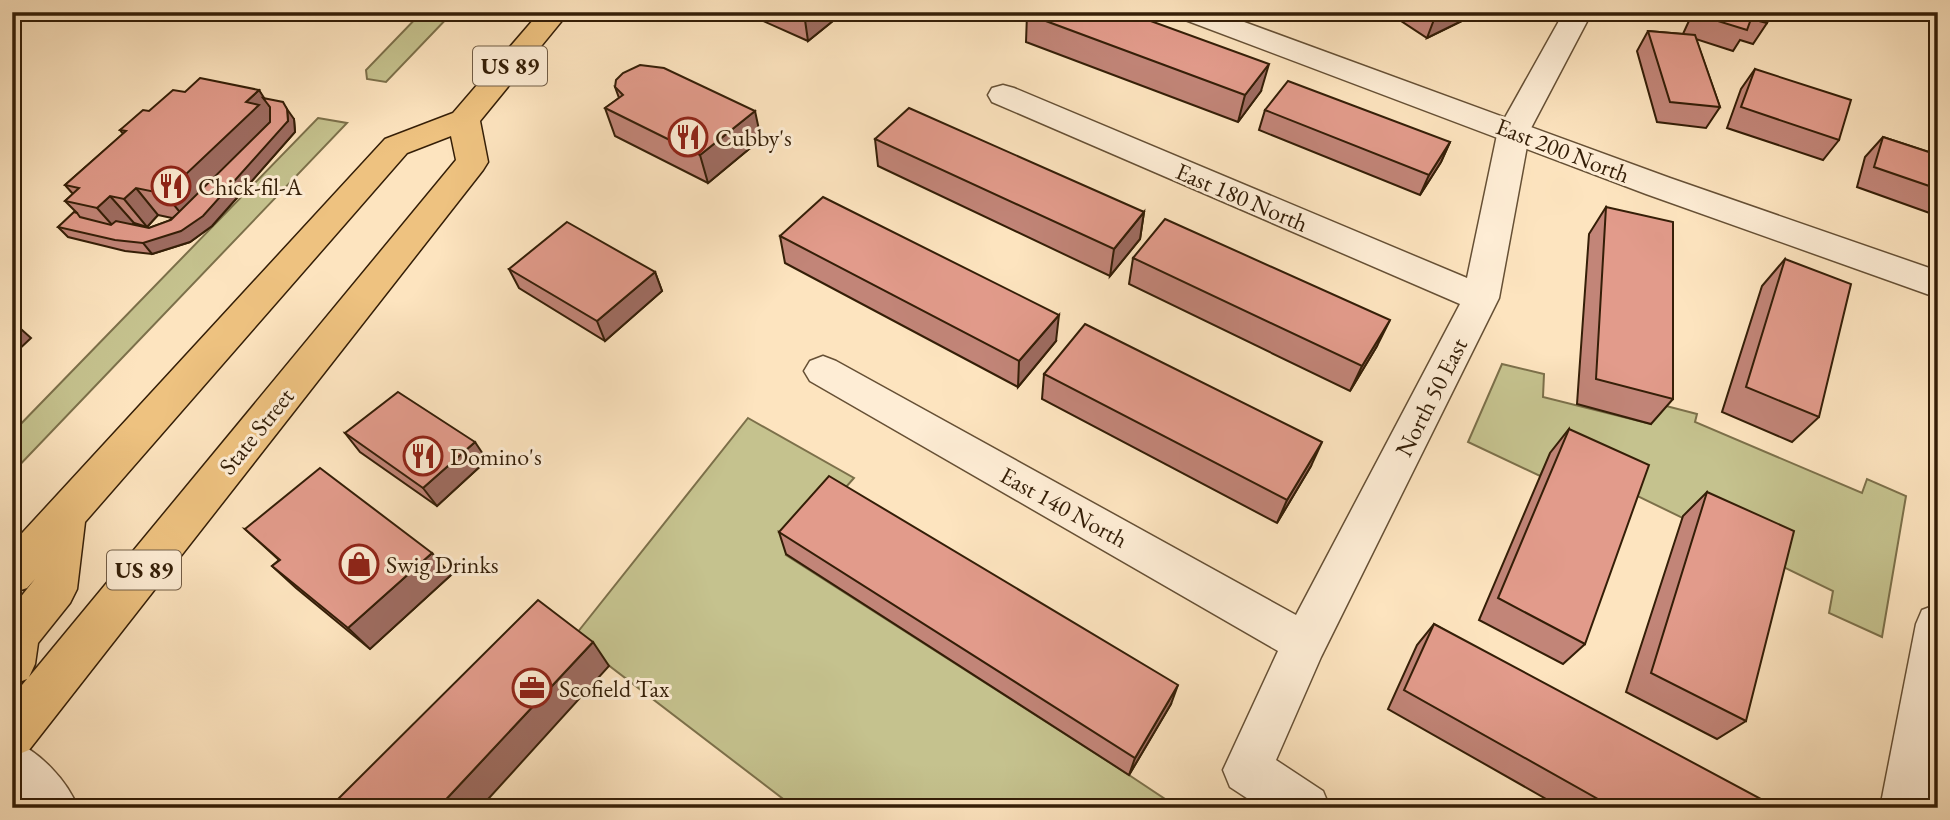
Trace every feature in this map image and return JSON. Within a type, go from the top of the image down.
[{"type":"main road","name":"US 89","points":[[464,120],[555,12]]},
{"type":"main road","points":[[12,574],[396,146],[464,120]]},
{"type":"main road","name":"State Street","points":[[12,734],[472,162],[464,120]]},
{"type":"main road","points":[[12,664],[17,635],[55,589],[65,515]]},
{"type":"street","name":"East 200 North","points":[[1190,12],[1514,130],[1658,186],[1938,285]]},
{"type":"street","name":"North 50 East","points":[[1306,808],[1247,770],[1305,643],[1481,298],[1514,130],[1578,12]]},
{"type":"street","name":"East 180 North","points":[[1003,95],[1481,298]]},
{"type":"street","name":"East 140 North","points":[[823,371],[1305,643]]},
{"type":"street","points":[[1904,808],[1938,624]]},
{"type":"street","points":[[12,764],[54,808]]},
{"type":"shaded area","points":[[422,12],[453,12],[386,82],[367,79],[366,70]]},
{"type":"shaded area","points":[[318,118],[347,123],[12,473],[12,433]]},
{"type":"shaded area","points":[[1502,364],[1544,374],[1543,397],[1651,424],[1651,402],[1697,414],[1695,422],[1862,493],[1867,479],[1906,496],[1882,637],[1829,613],[1833,591],[1551,454],[1540,476],[1468,442]]},
{"type":"shaded area","points":[[748,418],[854,478],[786,555],[1129,775],[1174,805],[1173,808],[795,808],[573,638]]},
{"type":"building","points":[[1126,12],[1269,64],[1245,95],[1027,14]]},
{"type":"building","points":[[1427,12],[1446,12],[1435,17]]},
{"type":"building","points":[[1771,12],[1767,23],[1751,19],[1747,30],[1695,14]]},
{"type":"building","points":[[1648,31],[1695,35],[1720,107],[1670,102]]},
{"type":"building","points":[[640,65],[664,68],[755,111],[700,155],[605,108],[623,95],[615,87],[616,80],[623,73]]},
{"type":"building","points":[[1755,69],[1851,100],[1839,140],[1741,107]]},
{"type":"building","points":[[200,78],[259,90],[246,102],[259,105],[165,194],[136,188],[124,199],[110,196],[97,208],[65,201],[79,188],[65,185],[126,131],[120,130],[143,110],[149,111],[173,90],[185,92]]},
{"type":"building","points":[[1288,81],[1450,142],[1429,175],[1265,110]]},
{"type":"building","points":[[263,98],[283,102],[288,121],[203,216],[181,231],[143,243],[115,240],[58,227],[74,212],[80,217],[111,225],[116,221],[149,228],[171,220],[270,122],[270,107]]},
{"type":"building","points":[[909,108],[1144,212],[1114,249],[875,139]]},
{"type":"building","points":[[1883,137],[1938,155],[1938,189],[1874,167]]},
{"type":"building","points":[[823,197],[1059,315],[1019,361],[780,236]]},
{"type":"building","points":[[1606,207],[1673,222],[1673,399],[1596,379]]},
{"type":"building","points":[[1165,219],[1390,320],[1362,366],[1133,258]]},
{"type":"building","points":[[567,222],[655,272],[597,321],[509,269]]},
{"type":"building","points":[[1785,259],[1851,284],[1819,417],[1746,387]]},
{"type":"building","points":[[1085,324],[1322,442],[1287,500],[1044,374]]},
{"type":"building","name":"Domino's","points":[[398,392],[475,442],[423,488],[345,433]]},
{"type":"building","points":[[1569,429],[1649,465],[1585,644],[1498,598]]},
{"type":"building","name":"Swig Drinks","points":[[320,468],[432,553],[348,628],[272,566],[280,560],[245,529]]},
{"type":"building","points":[[829,476],[1178,685],[1135,758],[779,532]]},
{"type":"building","points":[[1707,492],[1794,531],[1746,721],[1651,673]]},
{"type":"building","points":[[538,600],[593,642],[438,808],[329,808]]},
{"type":"building","points":[[1434,624],[1761,799],[1759,808],[1614,808],[1404,690]]},
{"type":"place","name":"Cubby's","points":[[688,137]]},
{"type":"place","name":"Chick-fil-A","points":[[171,186]]},
{"type":"place","name":"Domino's","points":[[423,456]]},
{"type":"place","name":"Swig Drinks","points":[[359,564]]},
{"type":"place","name":"Scofield Tax","points":[[532,688]]}]
